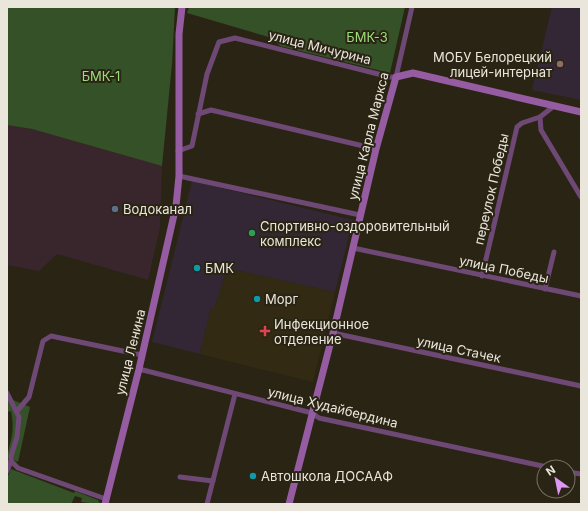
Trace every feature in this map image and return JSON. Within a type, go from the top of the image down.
[{"type":"street","name":"улица Ленина","points":[[105,502],[139,369],[176,206],[179,176],[179,34],[182,7]]},
{"type":"street","name":"улица Карла Маркса","points":[[289,504],[333,333],[360,215],[396,76],[412,7]]},
{"type":"street","name":"улица Мичурина","points":[[178,152],[192,146],[207,74],[219,42],[235,38],[390,77],[413,73],[581,112]]},
{"type":"street","name":"переулок Победы","points":[[482,276],[517,127],[522,123],[540,117],[554,106]]},
{"type":"street","points":[[198,114],[210,110],[376,149]]},
{"type":"street","points":[[540,117],[541,130],[581,197]]},
{"type":"street","points":[[179,176],[360,215]]},
{"type":"street","name":"улица Победы","points":[[353,248],[581,296]]},
{"type":"street","points":[[545,289],[554,252]]},
{"type":"street","name":"улица Стачек","points":[[333,333],[581,386]]},
{"type":"street","points":[[17,411],[29,397],[43,341],[50,336],[142,355]]},
{"type":"street","name":"улица Худайбердина","points":[[139,369],[312,413],[320,418],[536,465]]},
{"type":"street","points":[[7,393],[17,411],[20,423],[11,461],[7,471]]},
{"type":"street","points":[[207,504],[235,394]]},
{"type":"street","points":[[11,461],[18,468],[105,502]]},
{"type":"street","points":[[180,477],[213,481]]},
{"type":"shaded area","name":"МОБУ Белорецкий лицей-интернат","points":[[552,7],[581,7],[581,100],[532,90]]},
{"type":"shaded area","points":[[7,125],[32,129],[162,166],[160,228],[148,280],[57,254],[39,271],[7,265]]},
{"type":"shaded area","points":[[192,181],[353,220],[335,292],[227,268],[215,307],[211,307],[200,354],[152,342]]},
{"type":"shaded area","name":"Инфекционное отделение","points":[[227,268],[335,292],[313,382],[200,354],[211,307],[215,307]]},
{"type":"green space","name":"БМК-1","points":[[7,7],[175,7],[172,64],[162,166],[32,129],[7,125]]},
{"type":"green space","name":"БМК-3","points":[[189,7],[405,7],[390,73],[280,46],[272,38],[187,13]]},
{"type":"green space","points":[[7,388],[13,400],[30,407],[18,462],[7,457],[13,424],[11,411],[7,412]]},
{"type":"green space","points":[[11,469],[74,493],[75,491],[98,500],[100,504],[81,502],[82,498],[75,496],[71,504],[7,504],[7,478]]},
{"type":"place","name":"МОБУ Белорецкий лицей-интернат","points":[[560,64]]},
{"type":"place","name":"Водоканал","points":[[115,209]]},
{"type":"place","name":"Спортивно-оздоровительный комплекс","points":[[252,233]]},
{"type":"place","name":"БМК","points":[[197,268]]},
{"type":"place","name":"Морг","points":[[257,299]]},
{"type":"place","name":"Инфекционное отделение","points":[[265,331]]},
{"type":"place","name":"Автошкола ДОСААФ","points":[[253,476]]}]
